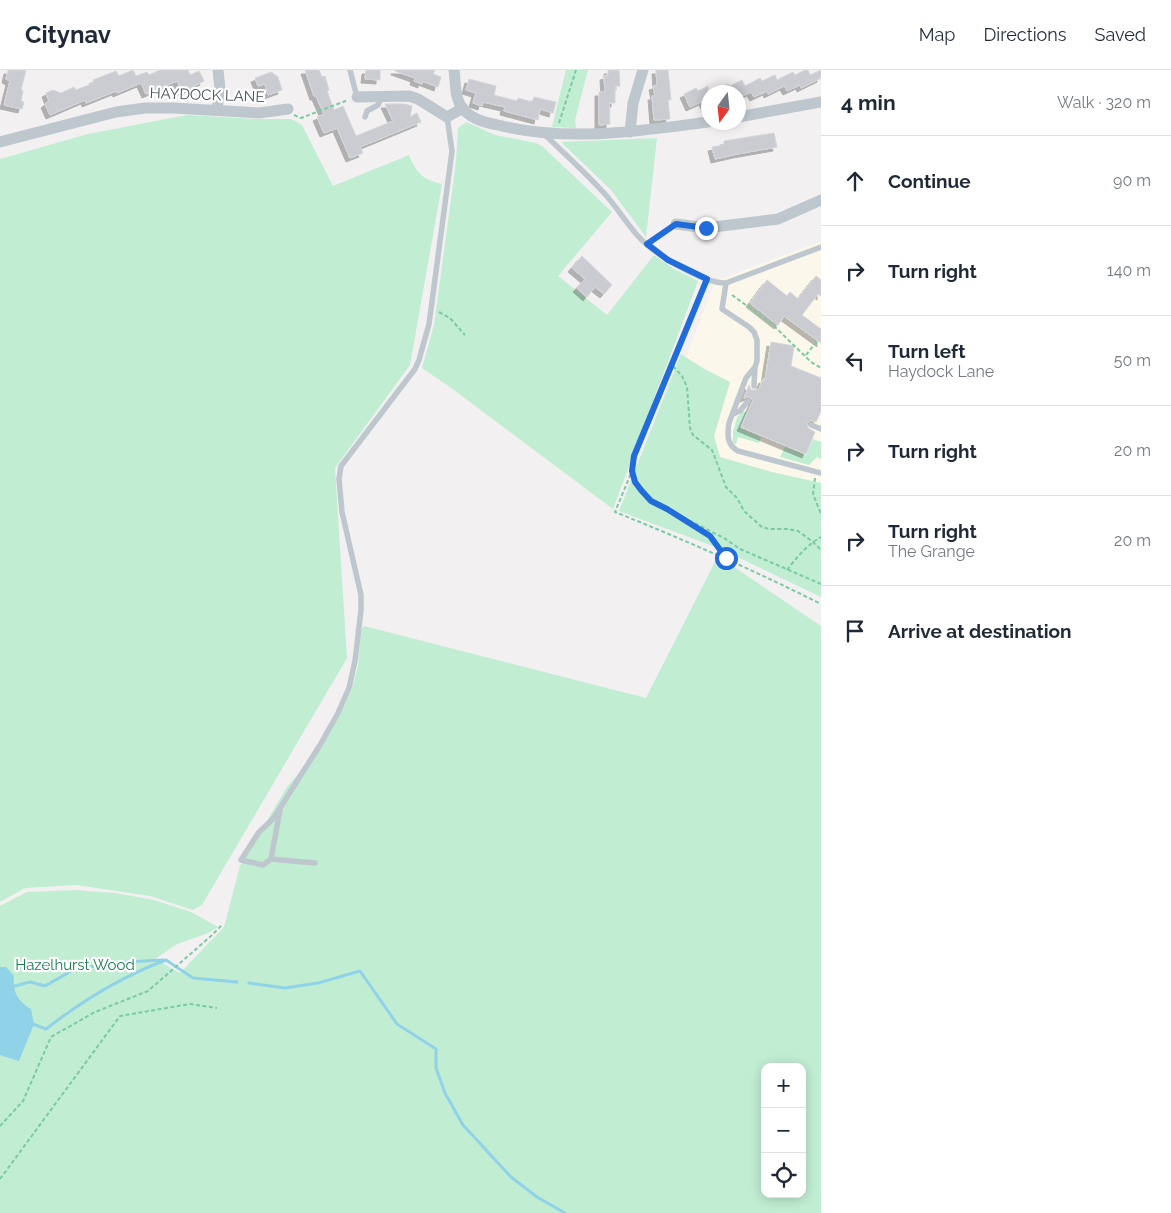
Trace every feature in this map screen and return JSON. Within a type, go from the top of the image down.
[{"type":"street","points":[[217,109],[220,89],[218,70]]},
{"type":"street","points":[[454,70],[456,91],[463,108],[470,116],[480,121],[528,132],[610,134],[701,123]]},
{"type":"street","points":[[630,132],[633,104],[643,70]]},
{"type":"street","points":[[357,97],[409,96],[447,117],[463,108]]},
{"type":"street","points":[[746,116],[821,102]]},
{"type":"street","name":"HAYDOCK LANE","points":[[0,142],[116,112],[145,108],[217,109],[259,113],[288,109]]},
{"type":"street","points":[[676,224],[706,228],[778,219],[821,200]]},
{"type":"lane","points":[[350,70],[357,97]]},
{"type":"lane","points":[[365,117],[368,111],[378,105],[382,98]]},
{"type":"lane","points":[[315,863],[271,859],[262,865],[241,860],[254,838],[273,819],[338,712],[349,688],[356,661],[361,595],[342,512],[339,480],[341,466],[415,369],[419,360],[429,324],[452,151],[447,117]]},
{"type":"lane","points":[[550,134],[604,193],[638,236],[668,260],[707,279],[718,283],[726,283],[821,247]]},
{"type":"lane","points":[[726,283],[723,311],[754,332],[757,340],[758,358],[746,378],[728,431],[728,440],[733,449],[818,473]]},
{"type":"lane","points":[[754,367],[754,386]]},
{"type":"lane","points":[[733,414],[740,411],[748,401]]},
{"type":"lane","points":[[811,425],[821,429]]},
{"type":"lane","points":[[271,859],[281,806]]},
{"type":"path","points":[[550,134],[576,70]]},
{"type":"path","points":[[288,109],[298,118],[301,118],[357,97]]},
{"type":"path","points":[[647,244],[676,224]]},
{"type":"path","points":[[707,279],[673,366],[663,385],[634,456],[632,471],[615,512],[686,540],[821,604]]},
{"type":"path","points":[[725,291],[738,298],[772,324],[821,368]]},
{"type":"path","points":[[431,307],[450,318],[464,335]]},
{"type":"path","points":[[806,356],[817,341]]},
{"type":"path","points":[[673,366],[682,376],[687,387],[690,428],[693,435],[712,450],[726,487],[737,498],[744,511],[762,527],[798,531],[821,550]]},
{"type":"path","points":[[632,471],[635,482],[651,501],[724,538],[740,549],[821,584]]},
{"type":"path","points":[[818,473],[813,494],[821,514]]},
{"type":"path","points":[[667,509],[710,536],[726,558]]},
{"type":"path","points":[[787,570],[797,556],[821,537]]},
{"type":"path","points":[[0,1126],[23,1101],[51,1037],[95,1012],[148,991],[212,936],[223,924]]},
{"type":"path","points":[[0,1179],[120,1016],[190,1004],[217,1008]]},
{"type":"shaded area","points":[[821,241],[821,483],[772,472],[720,457],[714,436],[730,382],[686,358],[715,281]]},
{"type":"green space","points":[[566,70],[588,70],[575,120],[576,128],[552,127]]},
{"type":"green space","points":[[187,115],[291,119],[302,125],[333,186],[409,155],[421,175],[442,184],[410,365],[335,468],[347,658],[202,905],[193,910],[150,896],[76,885],[25,888],[0,902],[0,159],[88,134]]},
{"type":"green space","points":[[466,122],[495,135],[536,143],[542,146],[612,212],[558,276],[607,315],[654,255],[674,269],[698,281],[613,509],[422,368],[434,325],[456,162],[458,128]]},
{"type":"green space","points":[[657,138],[646,237],[611,190],[561,142]]},
{"type":"green space","points":[[681,354],[704,369],[730,382],[714,436],[720,457],[772,472],[821,483],[821,597],[721,549],[619,511]]},
{"type":"green space","points":[[744,411],[746,413],[740,428],[761,437],[759,443],[738,437],[736,444],[733,443],[733,432],[737,417]]},
{"type":"green space","points":[[813,439],[821,442],[821,459],[817,457],[809,465],[780,457],[785,447],[806,455]]},
{"type":"green space","name":"Hazelhurst Wood","points":[[718,556],[821,626],[821,1213],[0,1213],[0,906],[27,892],[74,890],[115,893],[154,900],[191,912],[218,927],[208,933],[175,945],[155,959],[180,973],[224,927],[240,866],[287,787],[321,747],[344,707],[358,666],[361,631],[364,626],[646,698]]},
{"type":"water","points":[[0,967],[6,967],[14,976],[17,996],[31,1009],[34,1024],[19,1061],[0,1055]]},
{"type":"building","points":[[8,70],[26,70],[21,90],[23,91],[21,101],[24,102],[22,109],[4,105],[10,81],[6,79]]},
{"type":"building","points":[[133,70],[136,76],[147,72],[149,75],[160,70],[188,70],[190,75],[199,71],[204,81],[182,92],[177,81],[146,94],[141,83],[86,103],[85,100],[50,115],[45,104],[49,101],[46,93],[53,90],[61,93],[74,87],[76,90],[94,83],[93,80],[116,71],[119,76]]},
{"type":"building","points":[[305,70],[319,70],[322,77],[325,76],[329,90],[327,91],[334,110],[343,106],[356,136],[393,121],[385,104],[412,106],[410,117],[417,113],[421,122],[360,147],[363,153],[350,158],[337,128],[324,133],[317,117],[324,114],[316,96],[314,96]]},
{"type":"building","points":[[366,70],[380,70],[380,80],[365,79]]},
{"type":"building","points":[[395,70],[435,70],[433,74],[441,77],[438,87],[422,81],[422,84],[414,81],[415,78]]},
{"type":"building","points":[[608,70],[619,70],[620,86],[615,86],[615,103],[609,103],[610,124],[599,125],[599,92],[605,92],[604,76],[608,75]]},
{"type":"building","points":[[656,70],[668,70],[671,100],[668,100],[670,119],[654,120],[652,96],[655,96],[653,86],[657,85]]},
{"type":"building","points":[[805,70],[808,70],[810,75],[821,70],[821,78],[801,88],[800,85],[787,91],[784,86],[768,94],[767,91],[754,97],[751,92],[746,94],[746,85],[760,78],[762,81],[775,75],[777,80],[793,72],[795,75]]},
{"type":"building","points":[[271,72],[278,77],[282,90],[268,95],[265,84],[258,86],[255,78]]},
{"type":"building","points":[[469,79],[496,86],[494,95],[517,101],[518,98],[532,102],[534,97],[556,102],[553,113],[540,109],[538,120],[504,111],[505,107],[483,102],[482,106],[473,103],[476,93],[466,90]]},
{"type":"building","points":[[742,80],[744,85],[732,85]]},
{"type":"building","points":[[696,88],[698,91],[701,90],[701,102],[690,107],[684,94]]},
{"type":"building","points":[[774,133],[777,147],[715,159],[712,147],[724,145],[724,141]]},
{"type":"building","points":[[582,256],[612,285],[604,294],[595,287],[587,297],[577,288],[585,279],[572,268]]},
{"type":"building","points":[[816,276],[821,280],[821,296],[818,294],[802,315],[821,329],[821,343],[784,316],[778,325],[750,303],[767,280],[787,296],[790,292],[798,299]]},
{"type":"building","points":[[771,342],[794,346],[791,366],[821,378],[821,411],[816,422],[810,420],[807,424],[808,428],[815,432],[806,454],[741,427],[753,401],[749,396],[744,398],[749,385],[751,390],[756,390],[759,389],[763,379],[765,380]]},
{"type":"waterway","points":[[11,987],[30,982],[45,986],[75,969],[125,962],[163,960]]},
{"type":"waterway","points":[[30,1023],[46,1029],[103,990],[166,960],[193,978],[237,982]]},
{"type":"waterway","points":[[249,983],[285,988],[318,983],[360,971],[397,1024],[436,1049],[436,1068],[445,1093],[463,1125],[511,1177],[537,1197],[565,1213]]},
{"type":"route","points":[[706,228],[676,224],[647,244],[668,260],[707,279],[673,366],[663,385],[634,456],[632,471],[635,482],[651,501],[710,536],[726,558]]}]
